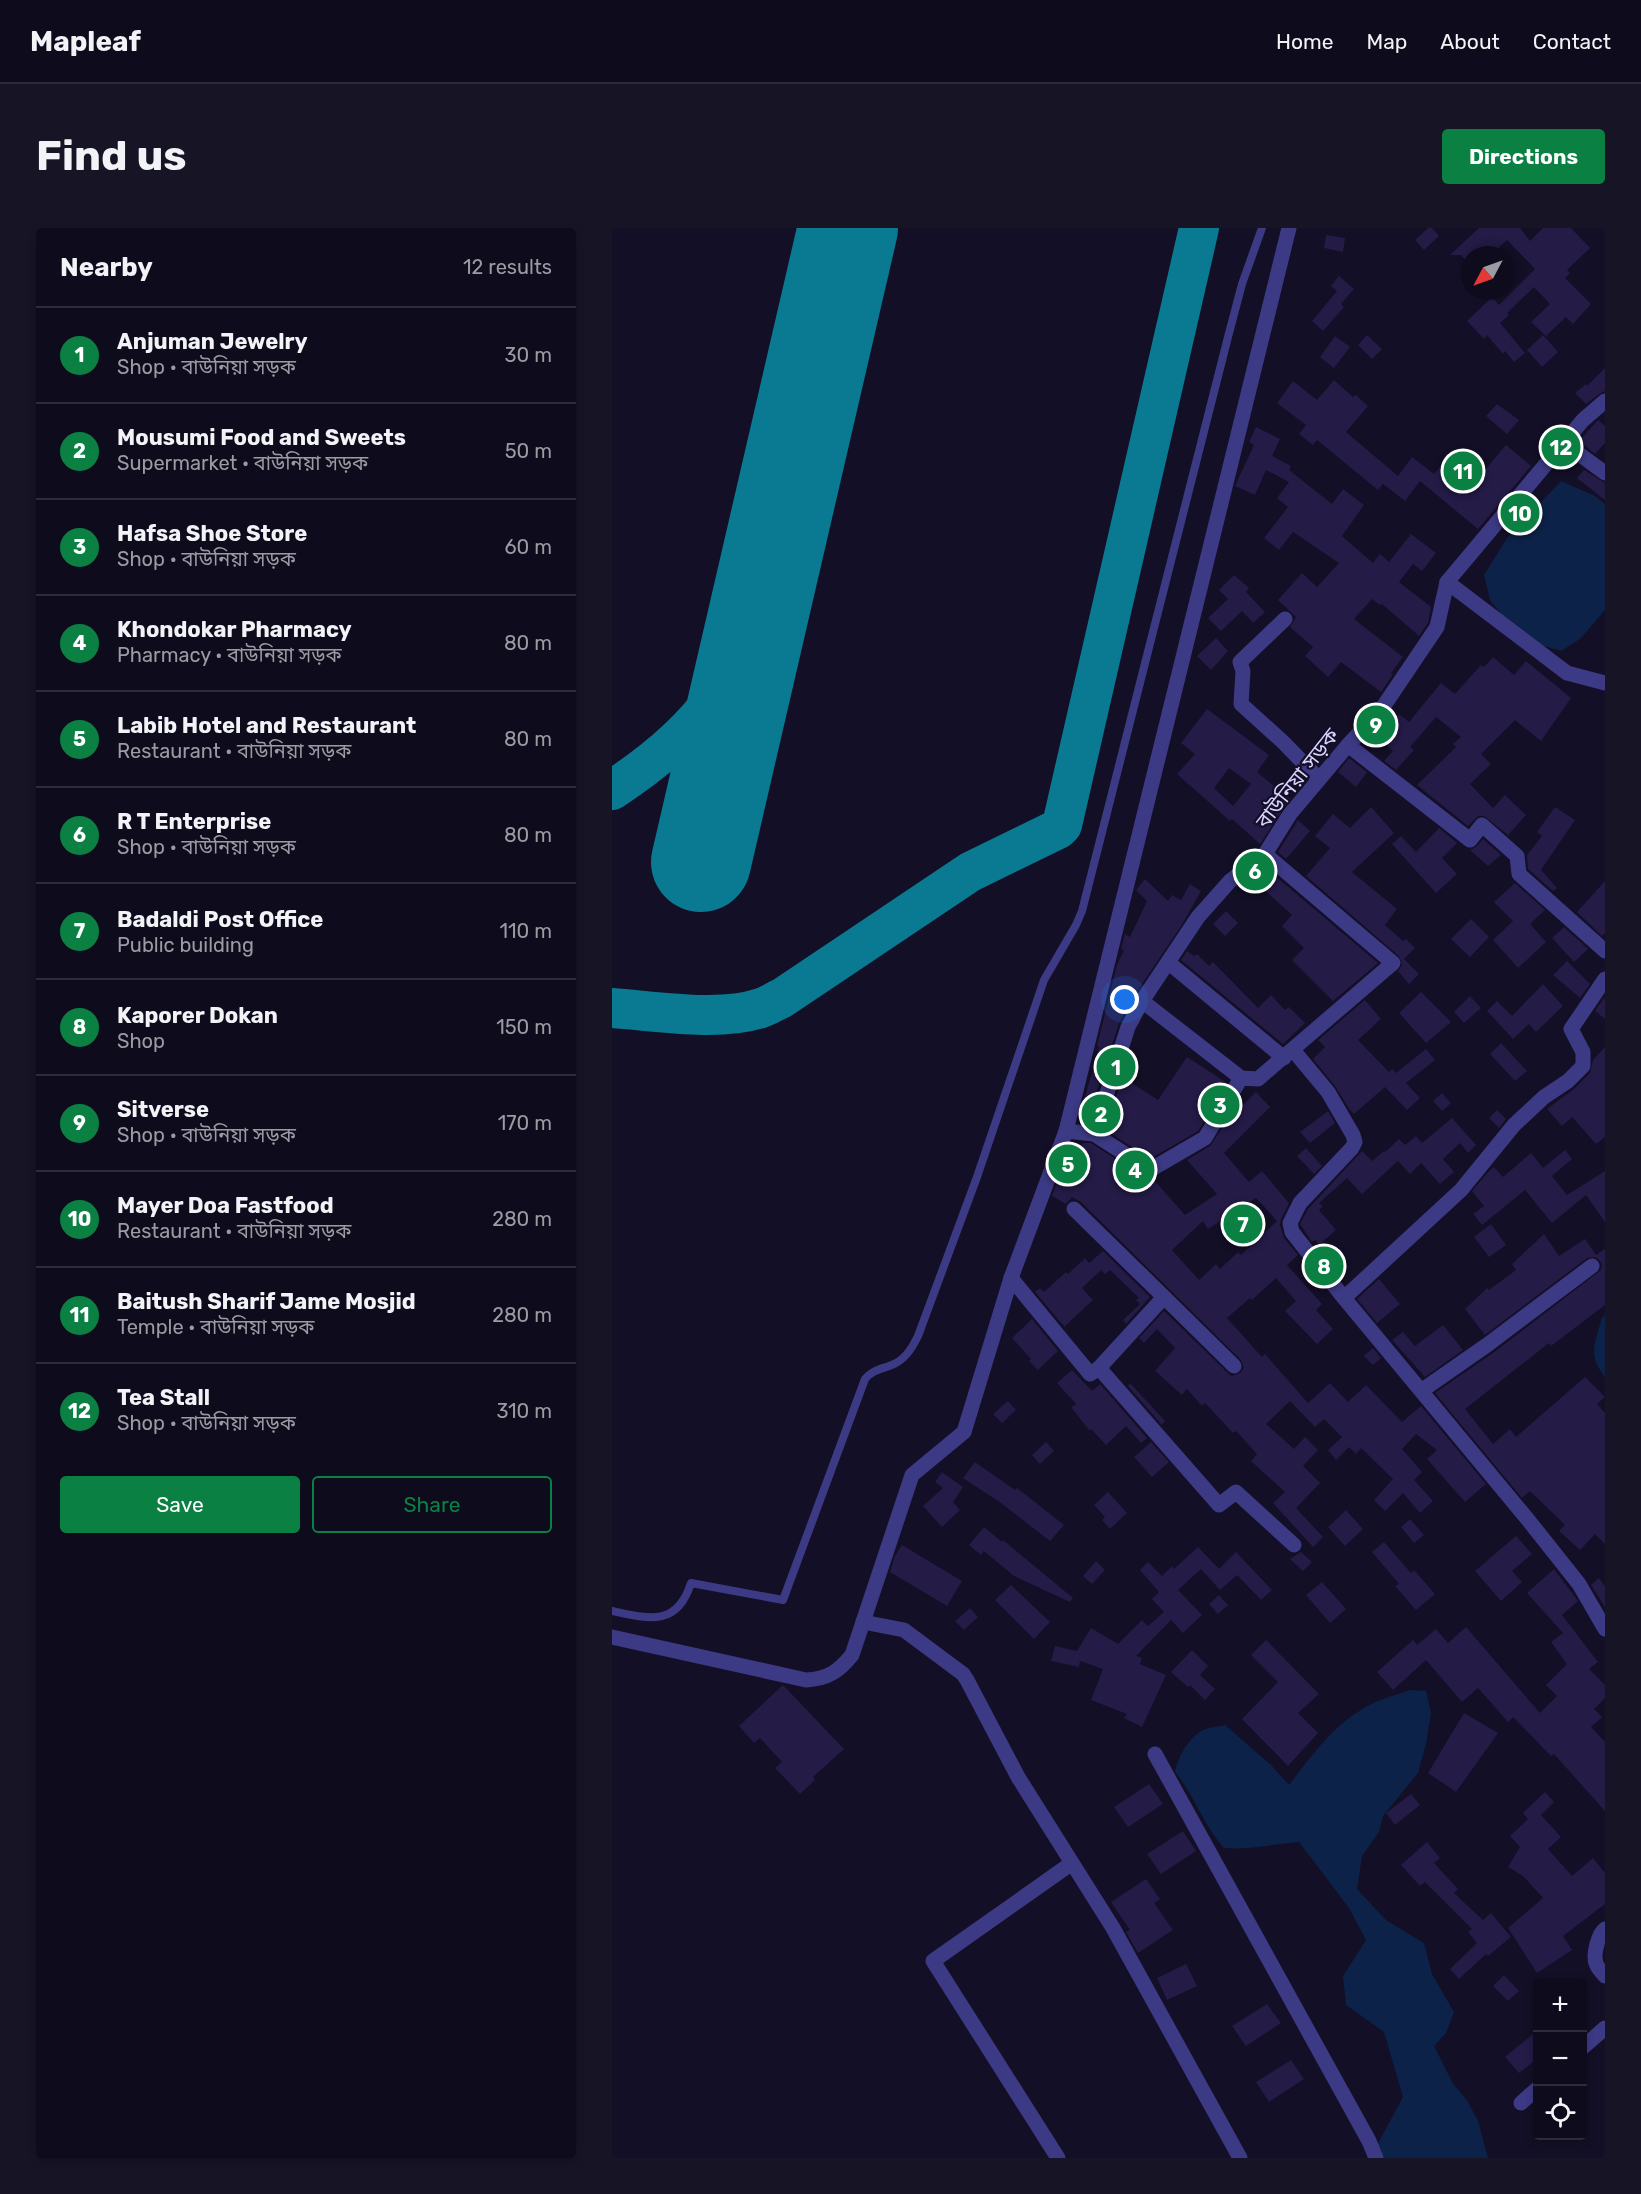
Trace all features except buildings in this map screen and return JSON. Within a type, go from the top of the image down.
[{"type":"street","points":[[612,1638],[806,1680],[820,1680],[841,1668],[852,1655],[912,1475],[964,1432],[1011,1278],[1066,1131],[1289,228]]},
{"type":"street","name":"বাউনিয়া সড়ক","points":[[1094,1134],[1128,1027],[1142,1001],[1198,917],[1230,881],[1265,854],[1290,814],[1381,710],[1437,627],[1447,582],[1583,420],[1605,401]]},
{"type":"street","points":[[1564,443],[1605,474]]},
{"type":"street","points":[[1447,582],[1567,674],[1605,683]]},
{"type":"street","points":[[1285,619],[1240,662],[1243,671],[1241,704],[1319,779]]},
{"type":"street","points":[[1348,745],[1470,840],[1482,825],[1517,856],[1519,874],[1605,951]]},
{"type":"street","points":[[1142,1001],[1241,1078],[1258,1079],[1393,963],[1265,854]]},
{"type":"street","points":[[1169,963],[1288,1054],[1328,1092],[1355,1142],[1300,1203],[1290,1223],[1292,1232],[1579,1584],[1605,1629]]},
{"type":"street","points":[[1344,1298],[1461,1190],[1514,1125],[1544,1096],[1568,1081],[1582,1066],[1583,1052],[1571,1029],[1605,980]]},
{"type":"street","points":[[1066,1131],[1094,1134],[1150,1170],[1205,1138],[1241,1078]]},
{"type":"street","points":[[1074,1209],[1234,1366]]},
{"type":"street","points":[[1421,1391],[1487,1345],[1592,1266]]},
{"type":"street","points":[[1011,1278],[1090,1374],[1099,1368],[1164,1297]]},
{"type":"street","points":[[1099,1368],[1219,1505],[1236,1492],[1294,1545]]},
{"type":"street","points":[[863,1622],[904,1630],[963,1674],[1017,1777],[1113,1928],[1240,2158]]},
{"type":"street","points":[[1155,1754],[1369,2141],[1376,2158]]},
{"type":"street","points":[[1058,2158],[933,1961],[1072,1863]]},
{"type":"street","points":[[1605,1929],[1601,1932],[1595,1959],[1598,1968],[1605,1976]]},
{"type":"street","points":[[1587,2044],[1605,2028]]},
{"type":"street","points":[[1521,2103],[1533,2092]]},
{"type":"lane","points":[[612,1611],[650,1617],[670,1613],[679,1608],[686,1598],[691,1583],[783,1600],[865,1379],[873,1371],[896,1363],[903,1358],[918,1336],[977,1177],[1044,980],[1082,911],[1228,337],[1242,284],[1262,228]]},
{"type":"water","points":[[1561,481],[1595,496],[1605,504],[1605,610],[1580,639],[1561,651],[1538,644],[1506,620],[1490,600],[1484,575],[1507,538]]},
{"type":"water","points":[[1605,1315],[1605,1377],[1596,1362],[1594,1348],[1602,1318]]},
{"type":"water","points":[[1410,1690],[1426,1691],[1431,1713],[1426,1744],[1418,1773],[1383,1816],[1379,1832],[1362,1856],[1357,1889],[1386,1920],[1424,1943],[1432,1974],[1454,2012],[1446,2033],[1434,2046],[1453,2084],[1467,2100],[1478,2121],[1488,2158],[1380,2158],[1375,2149],[1403,2097],[1384,2032],[1346,2005],[1343,1976],[1366,1940],[1349,1908],[1299,1842],[1252,1848],[1224,1848],[1210,1830],[1175,1772],[1178,1761],[1191,1739],[1201,1731],[1225,1725],[1271,1765],[1289,1785],[1322,1744],[1350,1717],[1385,1698]]},
{"type":"taxiway","points":[[612,1008],[707,1015],[745,1012],[764,1007],[782,998],[970,872],[1062,825],[1199,228]]},
{"type":"taxiway","points":[[612,790],[681,737],[704,711],[728,678],[759,615]]},
{"type":"runway","points":[[701,862],[848,228]]},
{"type":"place","name":"Tea Stall","points":[[1561,447]]},
{"type":"place","name":"Baitush Sharif Jame Mosjid","points":[[1463,471]]},
{"type":"place","name":"Mayer Doa Fastfood","points":[[1520,513]]},
{"type":"place","name":"Sitverse","points":[[1376,725]]},
{"type":"place","name":"R T Enterprise","points":[[1255,871]]},
{"type":"place","name":"Anjuman Jewelry","points":[[1116,1067]]},
{"type":"place","name":"Hafsa Shoe Store","points":[[1220,1105]]},
{"type":"place","name":"Mousumi Food and Sweets","points":[[1101,1114]]},
{"type":"place","name":"Labib Hotel and Restaurant","points":[[1068,1164]]},
{"type":"place","name":"Khondokar Pharmacy","points":[[1135,1170]]},
{"type":"place","name":"Badaldi Post Office","points":[[1243,1224]]},
{"type":"place","name":"Kaporer Dokan","points":[[1324,1266]]}]
